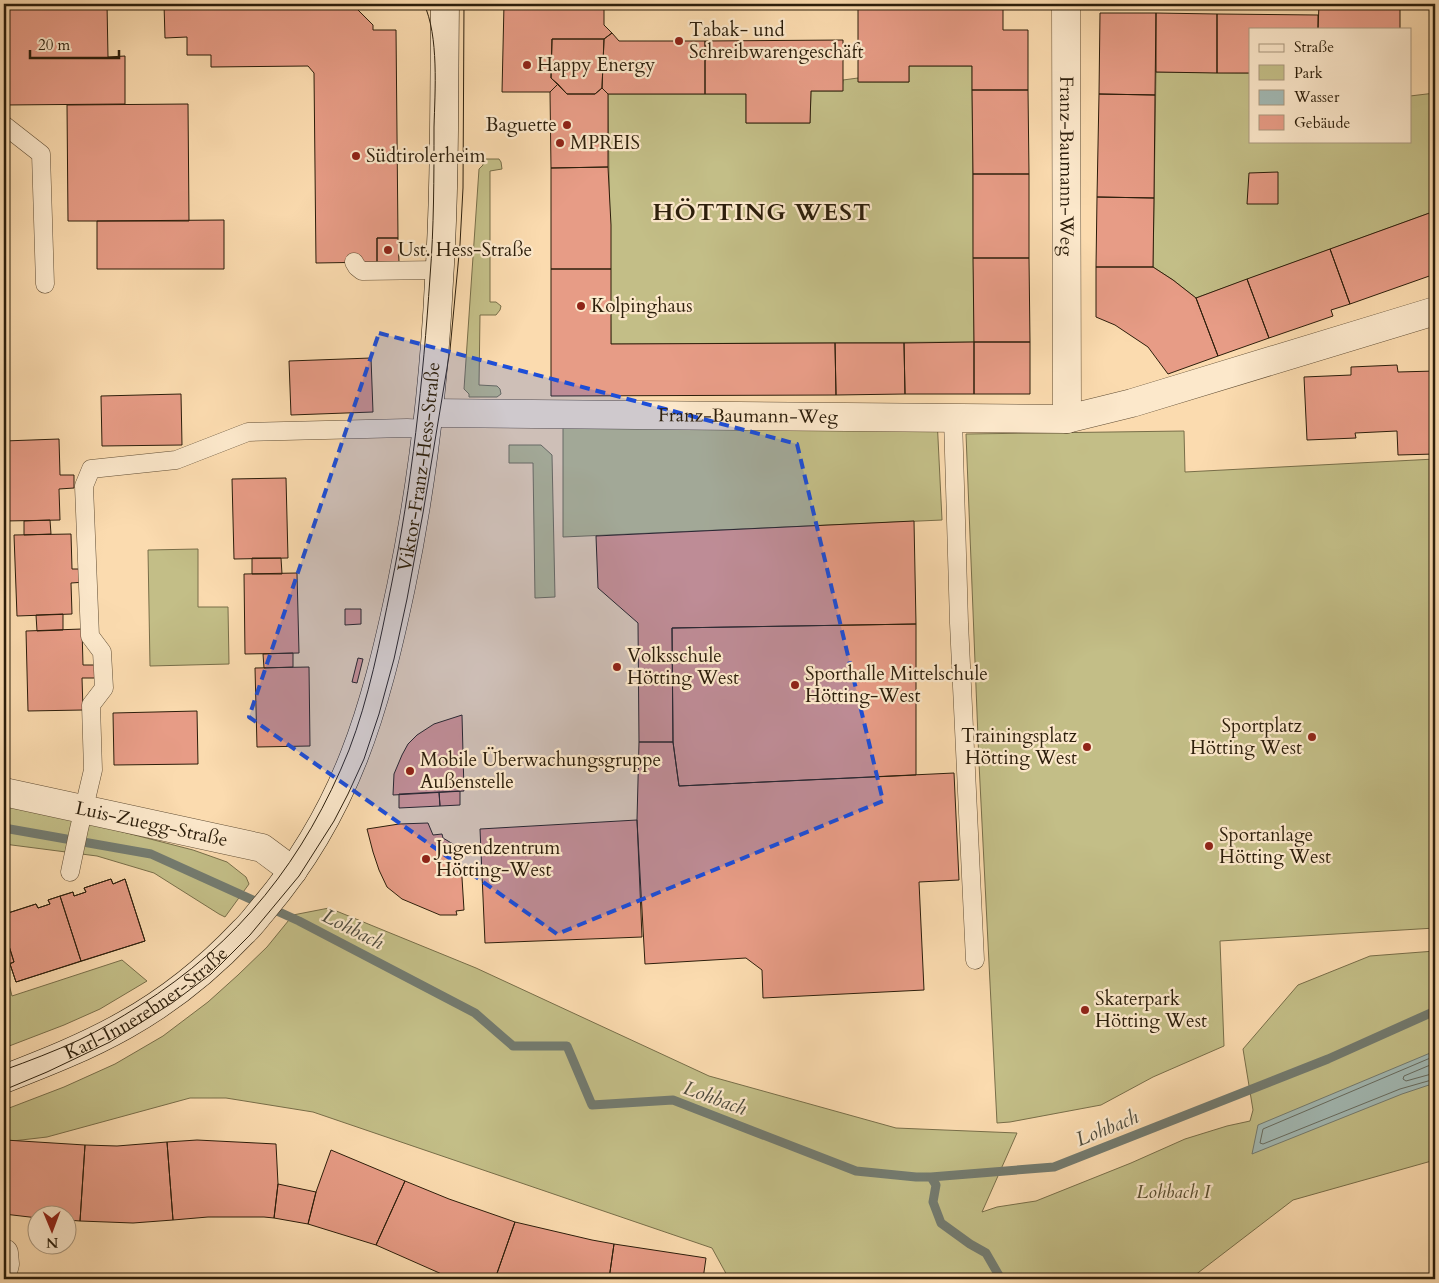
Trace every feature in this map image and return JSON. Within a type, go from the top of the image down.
[{"type":"street","name":"Viktor-Franz-Hess-Straße","points":[[271,900],[313,841],[347,775],[366,724],[384,659],[406,561],[421,477],[428,421],[440,270],[445,4]]},
{"type":"street","name":"Franz-Baumann-Weg","points":[[1066,4],[1067,420]]},
{"type":"street","name":"Franz-Baumann-Weg","points":[[428,421],[514,413],[1067,420],[1132,403],[1435,311]]},
{"type":"street","name":"Luis-Zuegg-Straße","points":[[4,792],[81,819],[262,848],[293,871]]},
{"type":"street","name":"Karl-Innerebner-Straße","points":[[4,1079],[91,1043],[160,1003],[189,981],[245,931],[271,900]]},
{"type":"street","points":[[4,1253],[4,1268]]},
{"type":"lane","points":[[4,125],[41,154],[45,284]]},
{"type":"lane","points":[[354,262],[362,271],[440,270]]},
{"type":"lane","points":[[953,418],[958,623],[975,960]]},
{"type":"lane","points":[[70,872],[93,770],[91,705],[104,688],[102,652],[90,636],[84,486],[90,469],[176,460],[248,432],[407,428],[428,421]]},
{"type":"highlighted area","points":[[379,333],[797,444],[883,801],[557,934],[249,717]]},
{"type":"green space","points":[[909,66],[972,66],[974,342],[611,344],[608,94],[746,94],[746,123],[810,123],[811,91],[842,91],[843,80],[858,78],[859,82],[909,82]]},
{"type":"green space","points":[[1156,72],[1249,73],[1249,142],[1412,142],[1412,96],[1435,93],[1435,211],[1196,298],[1153,267]]},
{"type":"green space","points":[[483,159],[499,159],[502,169],[490,171],[490,302],[496,302],[501,306],[496,315],[480,315],[479,385],[497,386],[501,394],[497,397],[469,397],[469,394],[464,389],[479,169],[483,165]]},
{"type":"green space","points":[[937,418],[942,520],[563,537],[563,426]]},
{"type":"green space","name":"Sportanlage Hötting West","points":[[1184,431],[1185,472],[1435,459],[1435,928],[1220,941],[1224,1046],[1153,1077],[1101,1105],[997,1123],[979,763],[966,434]]},
{"type":"green space","points":[[509,445],[541,445],[552,455],[555,597],[535,598],[533,463],[509,463]]},
{"type":"green space","points":[[198,549],[198,607],[228,607],[229,664],[150,666],[148,550]]},
{"type":"green space","points":[[4,805],[53,814],[193,850],[227,862],[246,877],[249,884],[225,917],[154,873],[97,856],[4,844]]},
{"type":"green space","name":"Lohbach I","points":[[329,908],[476,968],[709,1076],[896,1128],[1017,1133],[982,1212],[997,1207],[1036,1201],[1185,1139],[1250,1121],[1253,1110],[1243,1049],[1298,985],[1370,956],[1435,951],[1435,1160],[1293,1200],[1190,1279],[729,1279],[712,1248],[313,1112],[226,1098],[190,1098],[47,1137],[4,1142],[4,1110],[64,1087],[115,1064],[163,1036],[208,1002],[238,975],[267,947],[293,915]]},
{"type":"green space","points":[[122,960],[147,981],[100,1009],[4,1048],[4,981],[8,980],[12,996]]},
{"type":"water","points":[[1435,1051],[1435,1083],[1402,1094],[1252,1154],[1258,1125]]},
{"type":"building","points":[[4,4],[107,4],[108,57],[125,56],[125,104],[4,105]]},
{"type":"building","name":"Südtirolerheim","points":[[164,4],[352,4],[373,25],[373,30],[396,30],[398,238],[377,238],[377,262],[316,263],[314,73],[308,66],[211,67],[211,55],[187,55],[187,37],[165,38]]},
{"type":"building","points":[[504,4],[604,4],[604,25],[612,33],[604,39],[552,39],[551,78],[558,84],[550,92],[502,92]]},
{"type":"building","points":[[858,4],[1003,4],[1003,30],[1028,30],[1028,90],[972,90],[972,66],[909,66],[909,82],[858,82]]},
{"type":"building","points":[[1319,4],[1400,4],[1400,28],[1318,28]]},
{"type":"building","points":[[1100,13],[1156,13],[1155,95],[1099,94]]},
{"type":"building","points":[[1156,13],[1217,14],[1217,73],[1156,72]]},
{"type":"building","points":[[1217,14],[1318,15],[1318,28],[1249,28],[1249,73],[1217,73]]},
{"type":"building","points":[[612,33],[619,41],[705,41],[705,94],[608,94],[602,88],[604,39]]},
{"type":"building","points":[[552,39],[604,39],[602,88],[595,94],[567,94],[551,78]]},
{"type":"building","points":[[843,40],[843,91],[811,91],[810,123],[746,123],[746,94],[705,94],[705,41]]},
{"type":"building","points":[[558,84],[567,94],[595,94],[602,88],[608,94],[608,167],[551,168],[550,92]]},
{"type":"building","points":[[972,90],[1028,90],[1029,174],[973,174]]},
{"type":"building","points":[[1099,94],[1155,95],[1154,198],[1097,197]]},
{"type":"building","points":[[188,104],[189,221],[68,221],[67,105]]},
{"type":"building","points":[[608,167],[611,269],[551,269],[551,168]]},
{"type":"building","points":[[1278,172],[1278,204],[1247,204],[1249,173]]},
{"type":"building","points":[[973,174],[1029,174],[1029,258],[973,258]]},
{"type":"building","points":[[1097,197],[1154,198],[1153,267],[1096,267]]},
{"type":"building","points":[[1435,211],[1435,274],[1350,304],[1330,249]]},
{"type":"building","points":[[224,220],[224,269],[97,269],[97,221]]},
{"type":"building","name":"Ust. Hess-Straße","points":[[377,238],[398,238],[399,262],[377,262]]},
{"type":"building","points":[[1330,249],[1350,304],[1331,310],[1333,316],[1269,338],[1247,279]]},
{"type":"building","points":[[973,258],[1029,258],[1030,342],[974,342]]},
{"type":"building","points":[[1096,267],[1153,267],[1173,280],[1196,298],[1218,356],[1168,374],[1148,347],[1115,325],[1096,317]]},
{"type":"building","name":"Kolpinghaus","points":[[551,269],[611,269],[611,344],[835,343],[836,395],[551,396]]},
{"type":"building","points":[[1247,279],[1269,338],[1218,356],[1196,298]]},
{"type":"building","points":[[974,342],[1030,342],[1030,394],[974,394]]},
{"type":"building","points":[[974,342],[974,394],[905,394],[904,343]]},
{"type":"building","points":[[835,343],[904,343],[905,394],[836,395]]},
{"type":"building","points":[[371,358],[373,412],[291,415],[289,361]]},
{"type":"building","points":[[1397,365],[1398,372],[1435,371],[1435,454],[1398,455],[1397,431],[1355,433],[1356,438],[1307,440],[1304,377],[1351,375],[1351,367]]},
{"type":"building","points":[[181,394],[182,445],[102,446],[101,396]]},
{"type":"building","points":[[59,439],[60,475],[74,475],[74,488],[59,489],[60,520],[5,521],[4,441]]},
{"type":"building","points":[[286,478],[288,558],[234,559],[232,479]]},
{"type":"building","points":[[50,520],[51,534],[24,535],[24,521]]},
{"type":"building","name":"Volksschule Hötting West","points":[[914,521],[916,624],[672,628],[673,742],[639,742],[638,623],[598,588],[596,536]]},
{"type":"building","points":[[71,534],[72,569],[85,569],[86,582],[71,583],[72,614],[17,616],[14,535]]},
{"type":"building","points":[[252,558],[281,558],[282,574],[252,574]]},
{"type":"building","points":[[297,573],[299,653],[245,654],[244,574]]},
{"type":"building","points":[[345,609],[361,609],[361,624],[345,625]]},
{"type":"building","points":[[63,614],[63,630],[37,631],[36,615]]},
{"type":"building","name":"Sporthalle Mittelschule Hötting-West","points":[[916,624],[916,775],[679,786],[673,742],[672,628]]},
{"type":"building","points":[[82,629],[83,665],[97,665],[97,678],[82,678],[83,710],[28,711],[26,631]]},
{"type":"building","points":[[293,653],[293,667],[264,668],[263,654]]},
{"type":"building","points":[[358,658],[363,659],[357,683],[352,682]]},
{"type":"building","points":[[309,667],[310,746],[257,747],[255,668]]},
{"type":"building","points":[[197,711],[198,764],[114,765],[113,713]]},
{"type":"building","points":[[462,715],[464,791],[393,795],[394,774],[408,744],[417,735],[434,724]]},
{"type":"building","points":[[639,742],[673,742],[679,786],[954,773],[959,880],[919,882],[924,990],[763,998],[762,970],[746,958],[645,964],[637,820]]},
{"type":"building","points":[[460,791],[460,805],[440,806],[439,792]]},
{"type":"building","points":[[439,792],[440,806],[399,808],[399,794]]},
{"type":"building","points":[[637,820],[642,937],[485,943],[480,829]]},
{"type":"building","points":[[428,823],[433,835],[442,834],[443,838],[453,844],[454,861],[461,862],[464,910],[456,911],[457,915],[440,915],[402,899],[387,887],[379,870],[367,829],[399,824]]},
{"type":"building","points":[[111,879],[113,884],[125,879],[145,941],[81,961],[60,896],[73,892],[74,896],[86,892],[84,888]]},
{"type":"building","points":[[111,879],[113,884],[125,879],[145,941],[16,982],[10,964],[4,965],[4,919],[9,917],[8,913],[36,904],[38,908],[50,904],[48,900],[73,892],[74,896],[86,892],[84,888]]},
{"type":"building","points":[[60,896],[81,961],[16,982],[10,964],[14,962],[4,930],[4,919],[9,917],[8,913],[36,904],[38,908],[50,904],[48,900]]},
{"type":"building","points":[[4,930],[14,962],[4,965]]},
{"type":"building","points":[[5,1140],[85,1145],[80,1221],[78,1221],[78,1206],[28,1206],[28,1217],[4,1214]]},
{"type":"building","points":[[197,1140],[276,1144],[278,1184],[274,1218],[208,1217],[173,1220],[167,1142]]},
{"type":"building","points":[[167,1142],[173,1220],[133,1223],[80,1221],[85,1145],[117,1146]]},
{"type":"building","points":[[331,1150],[405,1181],[376,1245],[308,1224],[316,1192]]},
{"type":"building","points":[[405,1181],[515,1222],[495,1279],[453,1279],[376,1245]]},
{"type":"building","points":[[278,1184],[316,1192],[308,1224],[274,1218]]},
{"type":"building","points":[[515,1222],[614,1244],[609,1279],[495,1279]]},
{"type":"building","points":[[614,1244],[706,1258],[703,1279],[609,1279]]},
{"type":"waterway","name":"Lohbach","points":[[4,828],[151,854],[299,921],[475,1013],[513,1046],[567,1046],[592,1105],[673,1100],[856,1171],[931,1177],[1054,1167],[1328,1059],[1435,1011]]},
{"type":"waterway","points":[[931,1177],[936,1185],[933,1202],[941,1223],[986,1253],[1001,1279]]},
{"type":"tram line","points":[[4,1070],[70,1044],[110,1024],[175,981],[208,955],[238,926],[290,862],[312,827],[349,750],[368,690],[391,587],[411,471],[420,394],[432,240],[435,81],[432,32],[424,4]]},
{"type":"tram line","points":[[4,1090],[110,1042],[172,1003],[211,974],[250,935],[299,876],[334,821],[364,759],[394,659],[407,599],[450,350],[463,188],[464,4]]},
{"type":"place","name":"Tabak- und Schreibwarengeschäft","points":[[679,41]]},
{"type":"place","name":"Happy Energy","points":[[527,65]]},
{"type":"place","name":"Baguette","points":[[567,125]]},
{"type":"place","name":"MPREIS","points":[[560,143]]},
{"type":"place","name":"Südtirolerheim","points":[[356,156]]},
{"type":"place","name":"Ust. Hess-Straße","points":[[388,250]]},
{"type":"place","name":"Kolpinghaus","points":[[581,306]]},
{"type":"place","name":"Volksschule Hötting West","points":[[617,667]]},
{"type":"place","name":"Sporthalle Mittelschule Hötting-West","points":[[795,685]]},
{"type":"place","name":"Sportplatz Hötting West","points":[[1312,737]]},
{"type":"place","name":"Trainingsplatz Hötting West","points":[[1087,747]]},
{"type":"place","name":"Mobile Überwachungsgruppe Außenstelle","points":[[410,771]]},
{"type":"place","name":"Sportanlage Hötting West","points":[[1209,846]]},
{"type":"place","name":"Jugendzentrum Hötting-West","points":[[426,859]]},
{"type":"place","name":"Skaterpark Hötting West","points":[[1085,1010]]},
{"type":"district","name":"HÖTTING WEST","points":[[762,212]]}]
